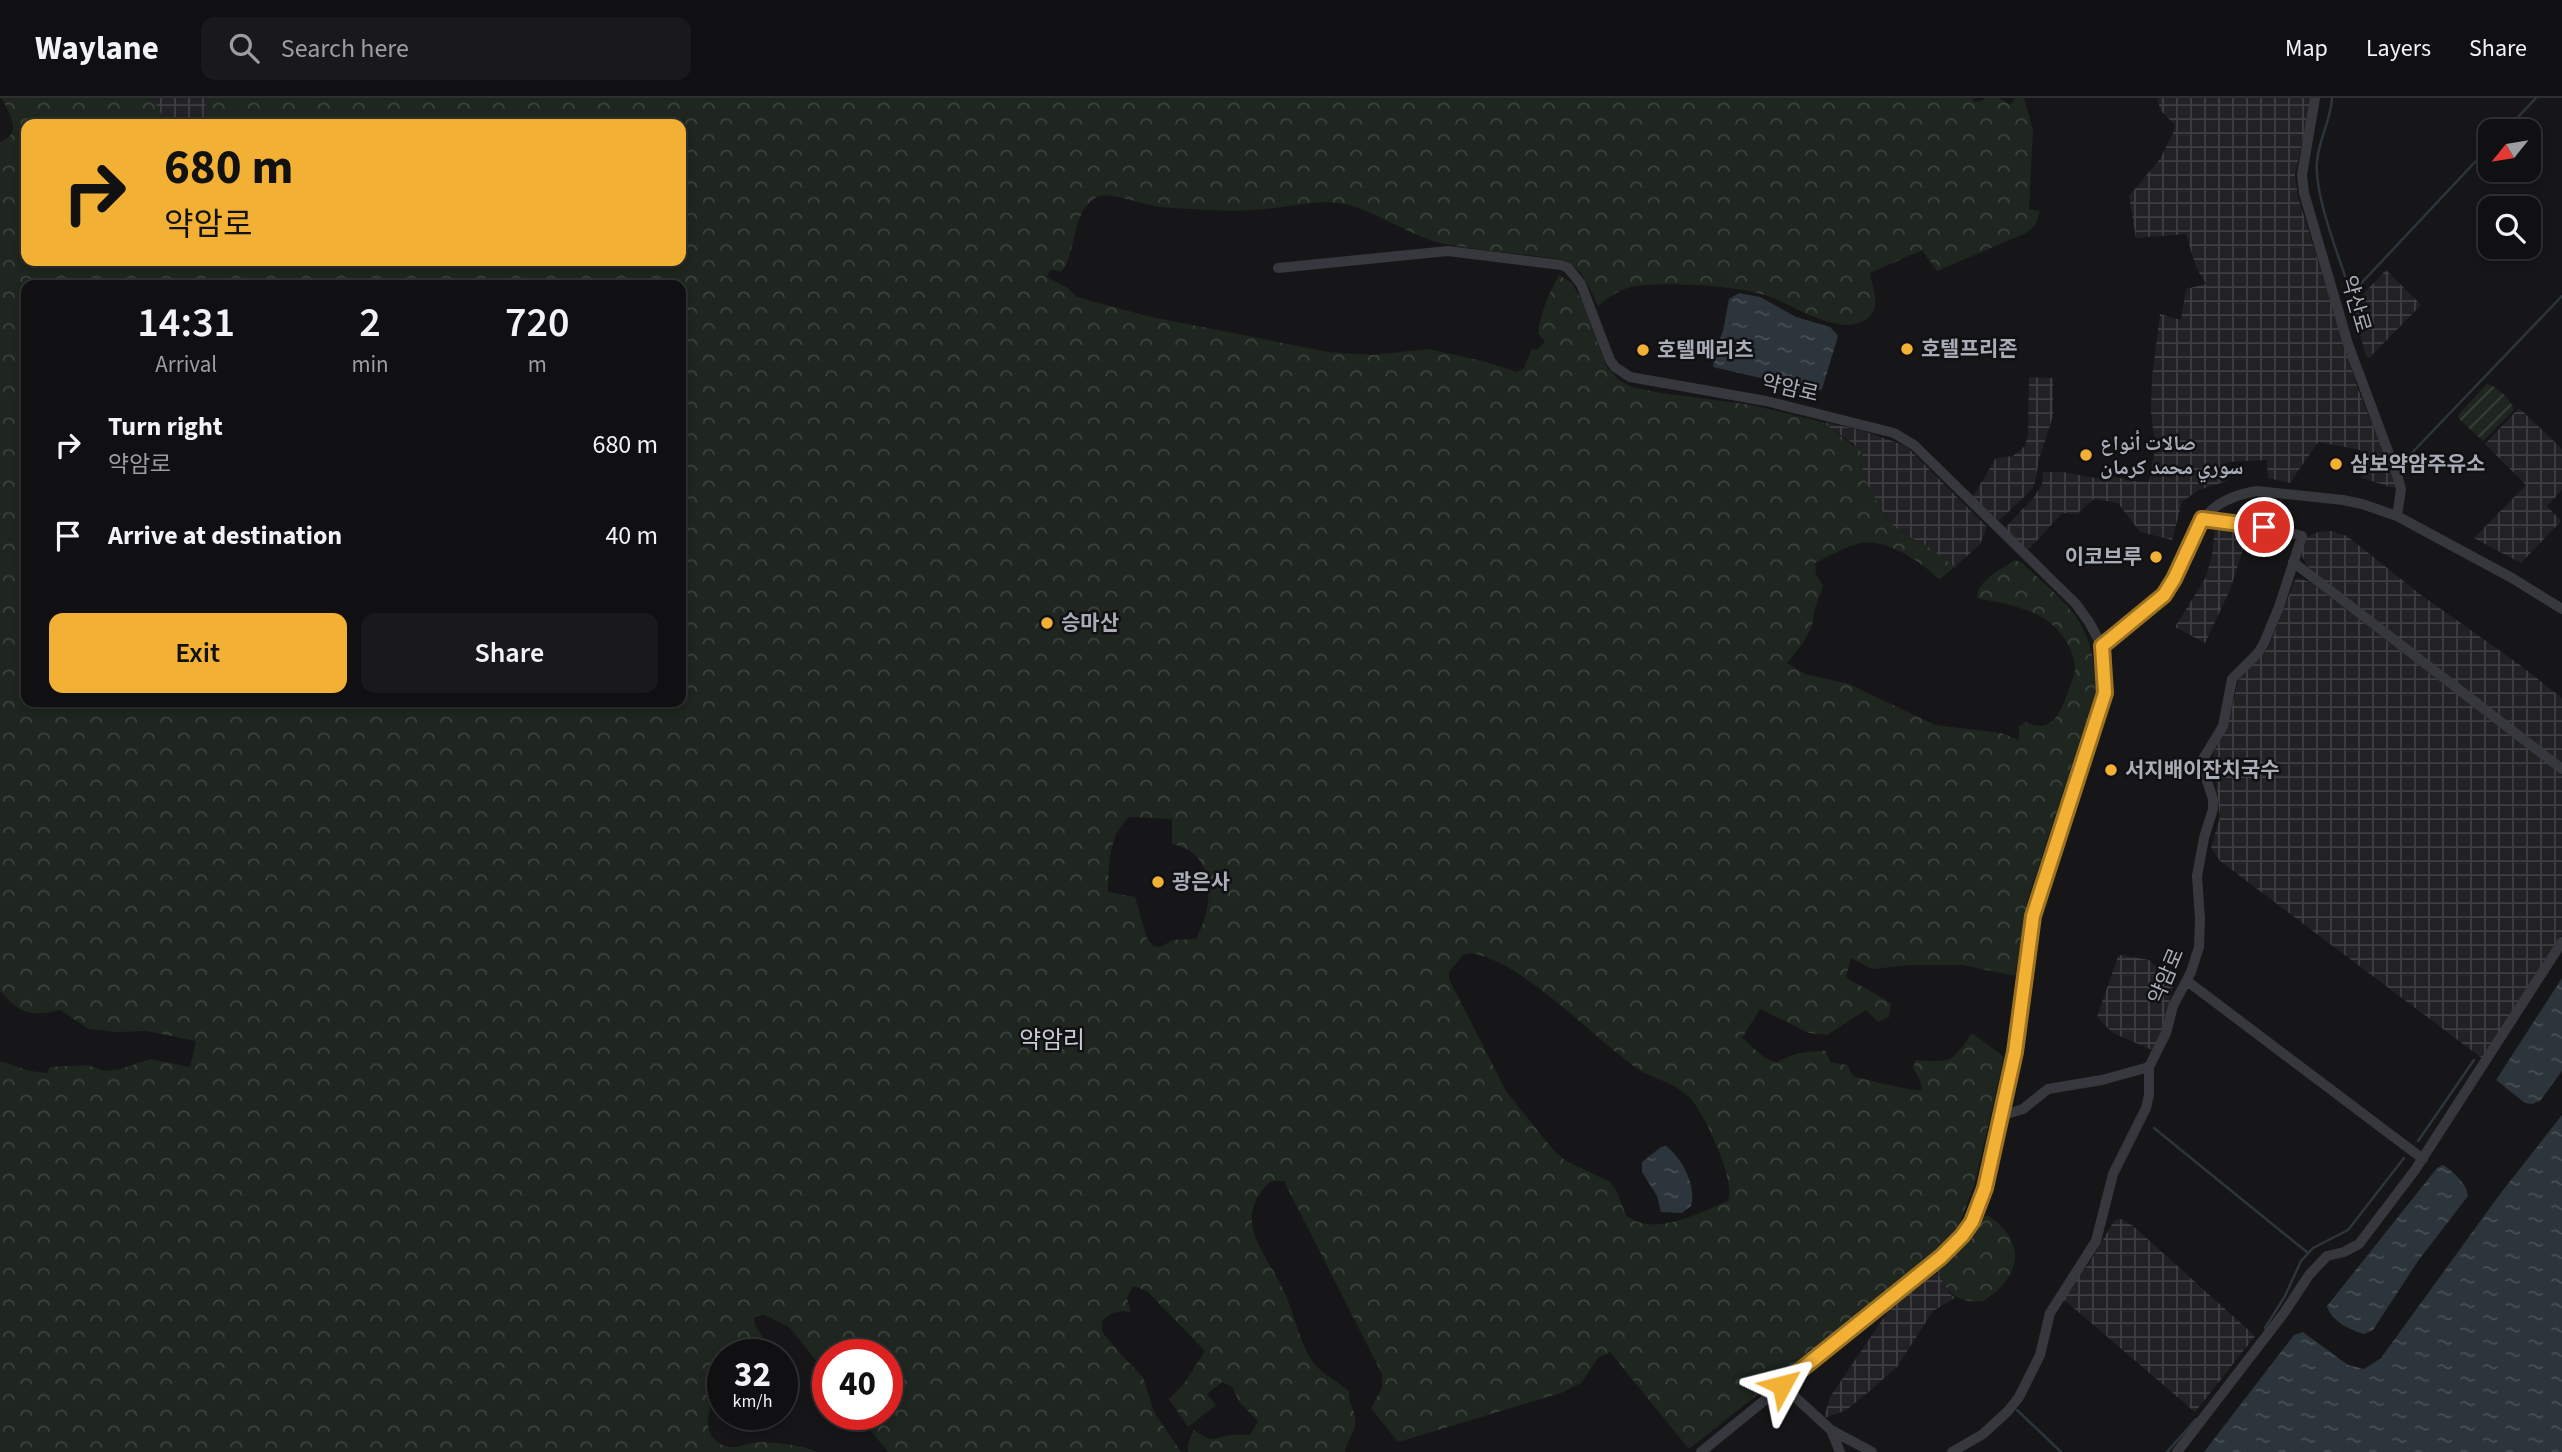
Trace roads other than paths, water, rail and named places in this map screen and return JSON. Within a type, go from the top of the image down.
[{"type":"street","name":"약산로","points":[[2315,98],[2302,175],[2304,193],[2351,354],[2398,478],[2401,489],[2396,516]]},
{"type":"street","name":"약암로","points":[[1278,268],[1448,251],[1550,263],[1568,268],[1575,274],[1585,292],[1610,360],[1615,368],[1630,377],[1766,401],[1894,433],[1914,445],[2076,604],[2102,646],[2105,693],[2033,916],[2015,1052],[1985,1188],[1977,1210],[1962,1236],[1941,1257],[1701,1452]]},
{"type":"street","points":[[2102,646],[2164,595],[2202,519],[2225,500],[2257,491],[2343,500],[2396,516],[2522,583],[2562,609]]},
{"type":"street","name":"약암로","points":[[1952,1452],[1994,1425],[2008,1411],[2026,1385],[2039,1355],[2050,1313],[2096,1241],[2112,1174],[2146,1108],[2149,1067],[2166,1033],[2173,1006],[2187,981],[2199,947],[2197,876],[2213,809],[2213,799],[2202,766],[2203,759],[2223,726],[2232,679],[2258,653],[2264,643],[2302,536],[2278,529],[2202,519]]},
{"type":"street","points":[[2293,562],[2562,769]]},
{"type":"street","points":[[2177,1452],[2284,1314],[2309,1275],[2328,1256],[2359,1244],[2423,1159],[2562,942]]},
{"type":"street","points":[[2187,981],[2423,1159]]},
{"type":"street","points":[[2000,1116],[2023,1109],[2048,1089],[2102,1080],[2149,1067]]},
{"type":"street","points":[[1782,1385],[1831,1430],[1872,1452]]},
{"type":"street","points":[[1831,1430],[1840,1452]]},
{"type":"water","points":[[1739,293],[1760,297],[1796,317],[1830,327],[1838,336],[1822,389],[1817,391],[1713,367],[1729,299]]},
{"type":"water","points":[[2562,978],[2562,1071],[2540,1101],[2525,1103],[2496,1080]]},
{"type":"water","points":[[2562,1115],[2562,1452],[2204,1452],[2294,1335],[2303,1332],[2348,1365],[2364,1369],[2381,1358],[2500,1194]]},
{"type":"water","points":[[1666,1146],[1683,1165],[1690,1181],[1691,1206],[1682,1213],[1661,1212],[1657,1196],[1642,1172],[1642,1162]]},
{"type":"water","points":[[2443,1165],[2459,1179],[2468,1196],[2418,1261],[2373,1330],[2364,1334],[2342,1324],[2332,1316],[2327,1306],[2437,1168]]},
{"type":"waterway","points":[[2332,98],[2318,153],[2317,174],[2326,219],[2345,276]]},
{"type":"waterway","points":[[2516,119],[2536,98]]},
{"type":"waterway","points":[[2353,292],[2478,159]]},
{"type":"waterway","points":[[2407,458],[2562,296]]},
{"type":"waterway","points":[[2418,1141],[2474,1060]]},
{"type":"waterway","points":[[2154,1128],[2308,1253]]},
{"type":"waterway","points":[[2265,1328],[2285,1296],[2301,1261],[2313,1248],[2348,1230],[2404,1158]]},
{"type":"waterway","points":[[2017,1410],[2061,1452]]},
{"type":"waterway","points":[[2167,1452],[2196,1419]]},
{"type":"place","name":"호텔프리존","points":[[1907,349]]},
{"type":"place","name":"호텔메리츠","points":[[1643,350]]},
{"type":"place","name":"صالات أنواع سوري محمد كرمان","points":[[2086,455]]},
{"type":"place","name":"삼보약암주유소","points":[[2336,464]]},
{"type":"place","name":"이코브루","points":[[2156,557]]},
{"type":"place","name":"승마산","points":[[1047,623]]},
{"type":"place","name":"서지배이잔치국수","points":[[2111,770]]},
{"type":"place","name":"광은사","points":[[1158,882]]},
{"type":"district","name":"약암리","points":[[1052,1040]]}]
